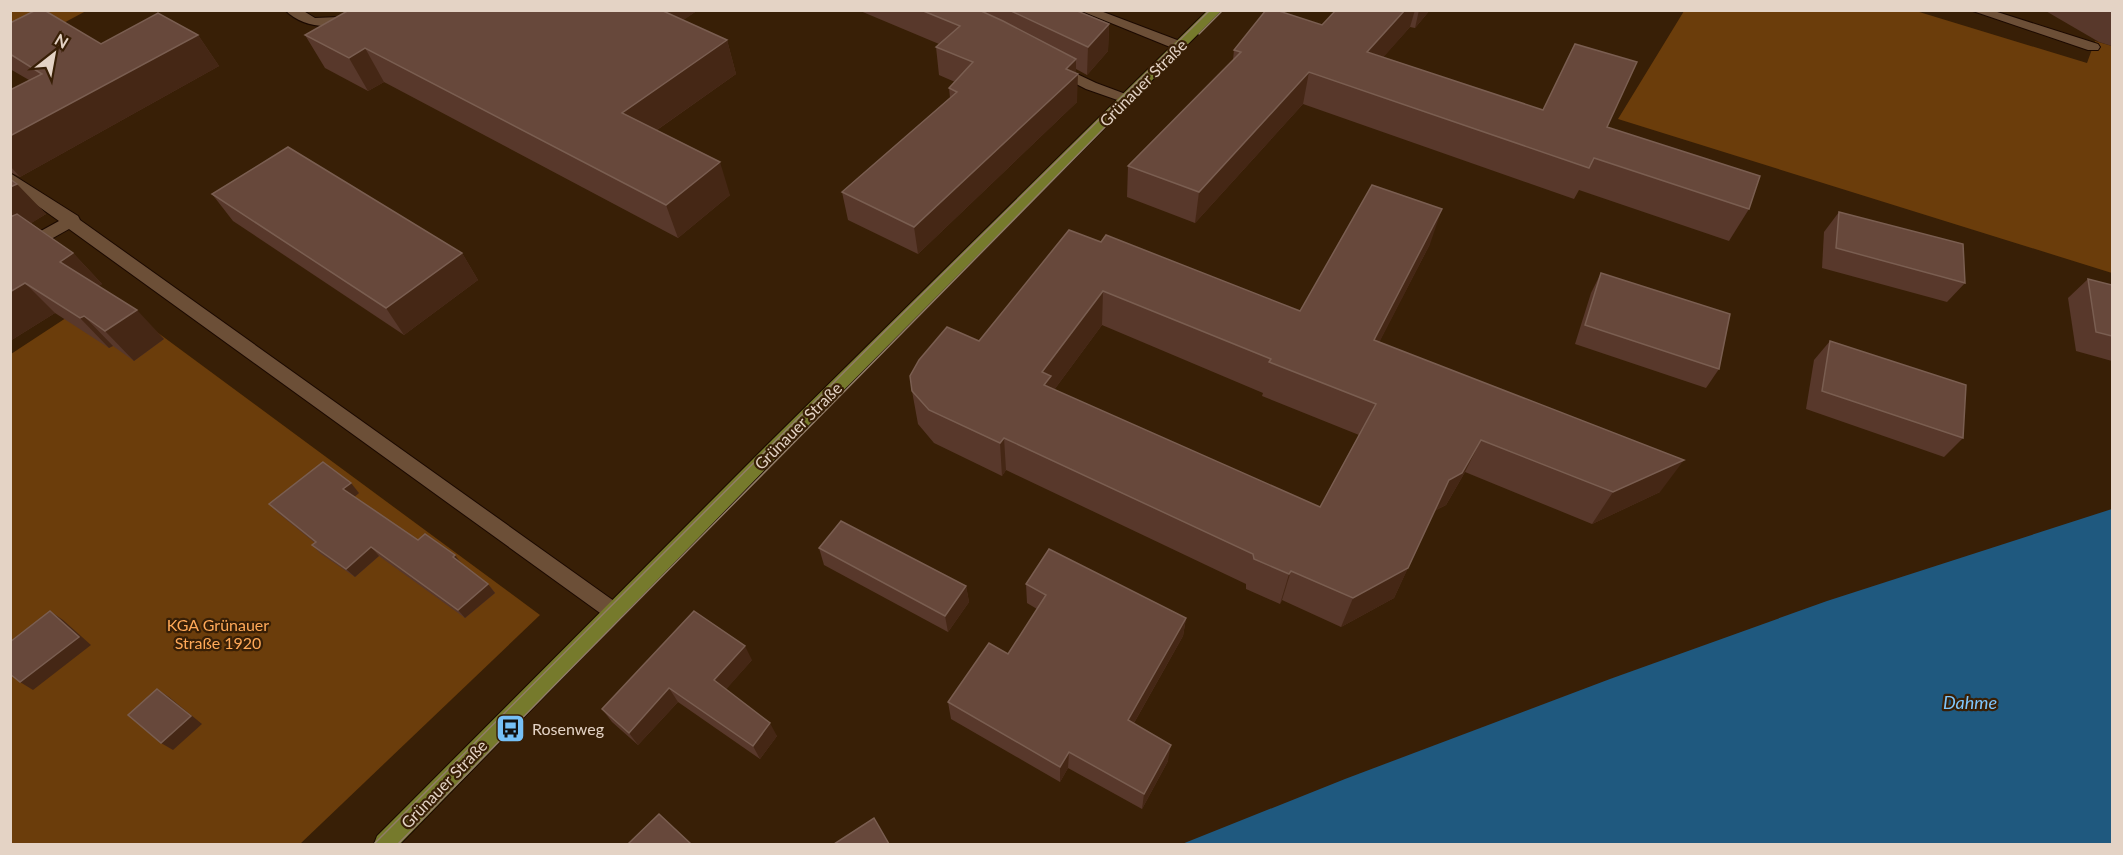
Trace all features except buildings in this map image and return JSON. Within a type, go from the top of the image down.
[{"type":"main road","name":"Grünauer Straße","points":[[385,844],[779,444],[1216,10]]},
{"type":"lane","points":[[291,10],[313,22],[342,21],[359,10]]},
{"type":"lane","points":[[1085,10],[1180,46]]},
{"type":"lane","points":[[1976,10],[2093,47]]},
{"type":"lane","points":[[1041,60],[1091,86],[1126,99]]},
{"type":"lane","points":[[10,178],[72,220],[614,612]]},
{"type":"lane","points":[[10,256],[72,220]]},
{"type":"green space","points":[[11,11],[86,11],[11,51]]},
{"type":"green space","points":[[1684,11],[1916,11],[2087,63],[2095,41],[2112,46],[2112,273],[1618,119]]},
{"type":"green space","name":"KGA Grünauer Straße 1920","points":[[104,293],[540,615],[300,844],[11,844],[11,354]]},
{"type":"water","name":"Dahme","points":[[2112,509],[2112,844],[1182,844],[1345,779],[1610,679],[1827,601]]},
{"type":"tram line","points":[[374,844],[886,330],[1210,10]]},
{"type":"tram line","points":[[1199,34],[1223,10]]},
{"type":"tram line","points":[[398,844],[1112,120]]},
{"type":"place","name":"Rosenweg","points":[[511,729]]}]
